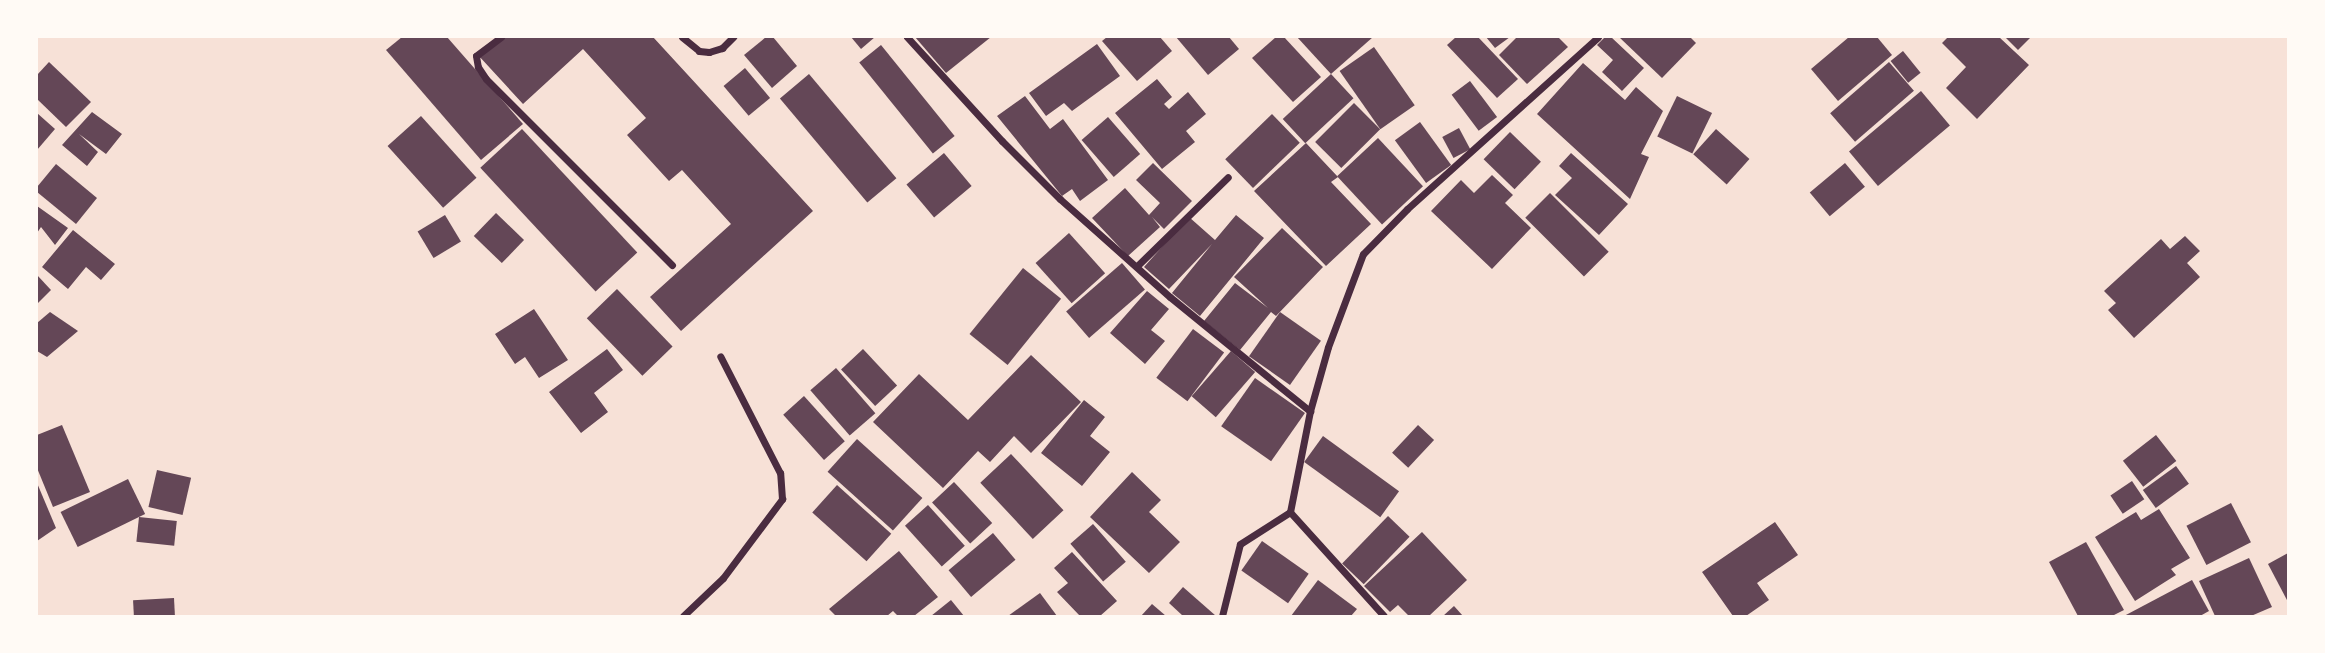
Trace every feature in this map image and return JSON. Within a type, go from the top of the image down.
[{"type":"street","points":[[500,37],[476,56],[478,67],[486,79],[672,265]]},
{"type":"street","points":[[682,37],[699,51],[709,52],[722,48],[733,37]]},
{"type":"street","points":[[907,37],[1060,199],[1170,297],[1310,411]]},
{"type":"street","points":[[1222,616],[1240,544],[1290,512],[1310,411],[1328,347],[1363,254],[1407,209],[1598,37]]},
{"type":"street","points":[[1137,266],[1228,177]]},
{"type":"street","points":[[683,616],[723,578],[782,499],[780,473],[720,356]]},
{"type":"street","points":[[1290,512],[1384,616]]},
{"type":"building","points":[[402,37],[447,37],[523,124],[481,160],[386,50]]},
{"type":"building","points":[[499,37],[653,37],[813,211],[681,331],[650,297],[731,224],[682,170],[669,181],[627,135],[646,118],[583,49],[523,104],[478,55]]},
{"type":"building","points":[[766,37],[773,37],[797,66],[772,88],[744,55]]},
{"type":"building","points":[[851,37],[875,37],[861,49]]},
{"type":"building","points":[[915,37],[991,37],[946,73]]},
{"type":"building","points":[[1107,37],[1160,37],[1172,51],[1137,81],[1102,41]]},
{"type":"building","points":[[1176,37],[1229,37],[1239,49],[1208,75]]},
{"type":"building","points":[[1276,37],[1284,37],[1321,77],[1293,102],[1252,58]]},
{"type":"building","points":[[1297,37],[1373,37],[1331,74]]},
{"type":"building","points":[[1456,37],[1478,37],[1518,79],[1497,98],[1447,45]]},
{"type":"building","points":[[1486,37],[1510,37],[1495,48]]},
{"type":"building","points":[[1517,37],[1558,37],[1568,47],[1527,84],[1499,55]]},
{"type":"building","points":[[1605,37],[1611,37],[1644,68],[1622,91],[1602,72],[1613,60],[1597,45]]},
{"type":"building","points":[[1619,37],[1690,37],[1696,43],[1662,78]]},
{"type":"building","points":[[1849,37],[1877,37],[1892,55],[1838,101],[1811,69]]},
{"type":"building","points":[[1948,37],[1999,37],[2029,65],[1977,119],[1946,88],[1966,67],[1942,43]]},
{"type":"building","points":[[2005,37],[2031,37],[2018,50]]},
{"type":"building","points":[[1097,44],[1120,76],[1072,111],[1064,103],[1046,116],[1029,93]]},
{"type":"building","points":[[881,45],[955,136],[933,154],[859,63]]},
{"type":"building","points":[[1374,47],[1415,105],[1380,129],[1340,71]]},
{"type":"building","points":[[1903,51],[1921,73],[1908,83],[1891,61]]},
{"type":"building","points":[[49,62],[91,102],[66,127],[37,99],[37,75]]},
{"type":"building","points":[[1889,62],[1914,91],[1855,142],[1830,113]]},
{"type":"building","points":[[1583,63],[1625,100],[1636,87],[1663,111],[1641,154],[1649,157],[1630,199],[1537,114]]},
{"type":"building","points":[[745,68],[770,98],[749,116],[724,86]]},
{"type":"building","points":[[809,74],[896,178],[867,203],[780,98]]},
{"type":"building","points":[[1331,74],[1354,98],[1305,143],[1283,119]]},
{"type":"building","points":[[1157,79],[1172,97],[1164,104],[1169,109],[1188,92],[1206,114],[1186,131],[1195,142],[1162,169],[1115,113]]},
{"type":"building","points":[[1470,81],[1497,117],[1479,131],[1452,95]]},
{"type":"building","points":[[1921,91],[1950,125],[1878,186],[1849,151]]},
{"type":"building","points":[[1025,96],[1050,129],[1063,119],[1108,180],[1080,201],[1072,189],[1062,196],[997,116]]},
{"type":"building","points":[[1677,96],[1712,113],[1692,154],[1657,136]]},
{"type":"building","points":[[1354,103],[1380,129],[1341,168],[1315,142]]},
{"type":"building","points":[[92,112],[122,134],[106,154],[79,134],[98,152],[87,166],[62,145]]},
{"type":"building","points":[[37,113],[55,129],[37,150]]},
{"type":"building","points":[[1272,114],[1300,143],[1253,188],[1225,159]]},
{"type":"building","points":[[421,116],[477,178],[443,208],[388,146]]},
{"type":"building","points":[[1108,117],[1140,154],[1114,177],[1082,140]]},
{"type":"building","points":[[1420,122],[1451,165],[1426,183],[1395,140]]},
{"type":"building","points":[[1459,128],[1470,149],[1453,158],[1442,137]]},
{"type":"building","points":[[522,129],[637,253],[596,291],[480,168]]},
{"type":"building","points":[[1716,129],[1749,159],[1727,184],[1693,154]]},
{"type":"building","points":[[1510,132],[1541,162],[1515,189],[1484,159]]},
{"type":"building","points":[[1378,138],[1423,186],[1382,224],[1337,176]]},
{"type":"building","points":[[1306,143],[1338,177],[1331,182],[1371,224],[1326,266],[1254,191]]},
{"type":"building","points":[[944,153],[972,186],[934,217],[906,184]]},
{"type":"building","points":[[1571,153],[1628,204],[1599,235],[1555,195],[1572,178],[1559,166]]},
{"type":"building","points":[[1153,163],[1192,201],[1164,229],[1152,217],[1160,227],[1128,256],[1092,218],[1125,188],[1149,215],[1160,203],[1136,180]]},
{"type":"building","points":[[1845,163],[1865,187],[1830,216],[1810,193]]},
{"type":"building","points":[[56,164],[97,198],[76,224],[37,192],[37,187]]},
{"type":"building","points":[[1492,175],[1513,195],[1505,203],[1531,228],[1492,269],[1431,211],[1461,180],[1474,193]]},
{"type":"building","points":[[1550,193],[1609,252],[1584,276],[1525,218]]},
{"type":"building","points":[[37,206],[68,228],[55,245],[41,227],[37,233]]},
{"type":"building","points":[[496,213],[524,240],[502,263],[474,236]]},
{"type":"building","points":[[445,215],[461,242],[434,258],[418,231]]},
{"type":"building","points":[[1236,215],[1264,238],[1200,316],[1172,293],[1212,244],[1169,289],[1144,267],[1189,217],[1215,240]]},
{"type":"building","points":[[1282,228],[1323,267],[1276,316],[1271,312],[1240,350],[1204,321],[1235,283],[1268,308],[1234,277]]},
{"type":"building","points":[[73,230],[115,264],[101,280],[86,267],[68,289],[42,267]]},
{"type":"building","points":[[1069,233],[1105,273],[1072,303],[1036,263]]},
{"type":"building","points":[[2185,236],[2200,251],[2187,263],[2200,277],[2134,338],[2108,310],[2116,303],[2104,291],[2161,239],[2170,249]]},
{"type":"building","points":[[1122,263],[1145,289],[1089,338],[1066,312]]},
{"type":"building","points":[[1023,268],[1061,299],[1008,365],[970,334]]},
{"type":"building","points":[[37,275],[51,290],[37,304]]},
{"type":"building","points":[[617,289],[673,347],[642,376],[587,318]]},
{"type":"building","points":[[1147,291],[1169,309],[1151,330],[1165,341],[1145,364],[1110,333]]},
{"type":"building","points":[[534,309],[568,360],[539,378],[525,357],[515,364],[495,334]]},
{"type":"building","points":[[50,312],[78,331],[47,357],[37,351],[37,323]]},
{"type":"building","points":[[1280,312],[1321,341],[1290,385],[1249,356]]},
{"type":"building","points":[[1193,329],[1224,352],[1187,401],[1156,378]]},
{"type":"building","points":[[607,349],[623,370],[594,393],[608,412],[581,433],[549,392]]},
{"type":"building","points":[[863,349],[897,386],[875,406],[841,369]]},
{"type":"building","points":[[1231,351],[1255,372],[1216,417],[1192,396]]},
{"type":"building","points":[[1031,355],[1081,402],[1031,453],[1014,436],[990,462],[978,451],[943,488],[873,422],[919,374],[968,420]]},
{"type":"building","points":[[836,368],[875,413],[850,436],[810,390]]},
{"type":"building","points":[[1255,378],[1305,413],[1271,461],[1221,426]]},
{"type":"building","points":[[804,396],[845,441],[824,460],[783,415]]},
{"type":"building","points":[[1084,400],[1105,417],[1090,436],[1110,452],[1082,486],[1041,453]]},
{"type":"building","points":[[62,425],[90,492],[53,507],[37,468],[37,435]]},
{"type":"building","points":[[1418,425],[1434,440],[1408,468],[1392,453]]},
{"type":"building","points":[[2156,435],[2176,461],[2143,487],[2123,461]]},
{"type":"building","points":[[1323,436],[1399,491],[1380,517],[1304,462]]},
{"type":"building","points":[[857,439],[922,498],[893,531],[828,472]]},
{"type":"building","points":[[1011,454],[1064,510],[1033,539],[980,483]]},
{"type":"building","points":[[2176,466],[2189,484],[2156,508],[2143,490]]},
{"type":"building","points":[[157,470],[191,478],[183,515],[148,507]]},
{"type":"building","points":[[1132,472],[1161,500],[1149,512],[1180,542],[1149,573],[1090,517]]},
{"type":"building","points":[[128,479],[145,514],[78,547],[61,512]]},
{"type":"building","points":[[2132,481],[2144,499],[2123,514],[2110,496]]},
{"type":"building","points":[[954,482],[992,523],[970,543],[932,502]]},
{"type":"building","points":[[37,483],[56,528],[37,541]]},
{"type":"building","points":[[837,485],[891,534],[866,561],[812,512]]},
{"type":"building","points":[[2231,503],[2251,542],[2206,565],[2186,526]]},
{"type":"building","points":[[928,505],[965,546],[942,567],[905,526]]},
{"type":"building","points":[[2159,509],[2190,558],[2171,569],[2176,575],[2135,601],[2095,537],[2136,512],[2141,520]]},
{"type":"building","points":[[1388,516],[1410,537],[1364,584],[1342,563]]},
{"type":"building","points":[[139,517],[177,521],[174,546],[136,542]]},
{"type":"building","points":[[1775,522],[1798,555],[1757,583],[1769,600],[1746,616],[1733,616],[1702,572]]},
{"type":"building","points":[[1093,524],[1126,562],[1103,581],[1070,544]]},
{"type":"building","points":[[1422,532],[1467,580],[1429,616],[1409,616],[1398,605],[1390,612],[1364,586]]},
{"type":"building","points":[[993,533],[1015,560],[971,597],[949,570]]},
{"type":"building","points":[[1262,541],[1309,574],[1288,603],[1241,570]]},
{"type":"building","points":[[2086,542],[2124,610],[2112,616],[2078,616],[2049,562]]},
{"type":"building","points":[[899,551],[938,597],[914,616],[898,616],[893,611],[887,616],[836,616],[829,609]]},
{"type":"building","points":[[1072,552],[1117,601],[1100,616],[1080,616],[1057,592],[1068,583],[1054,568]]},
{"type":"building","points":[[2288,553],[2288,602],[2268,564]]},
{"type":"building","points":[[2249,558],[2272,607],[2251,616],[2215,616],[2199,581]]},
{"type":"building","points":[[1318,580],[1357,609],[1351,616],[1291,616]]},
{"type":"building","points":[[2192,580],[2209,611],[2200,616],[2124,616]]},
{"type":"building","points":[[1183,587],[1216,616],[1183,616],[1169,603]]},
{"type":"building","points":[[1040,593],[1057,616],[1008,616]]},
{"type":"building","points":[[174,598],[175,616],[134,616],[133,600]]},
{"type":"building","points":[[951,600],[964,616],[931,616]]},
{"type":"building","points":[[1152,604],[1166,616],[1141,616]]},
{"type":"building","points":[[1454,606],[1463,616],[1443,616]]}]
